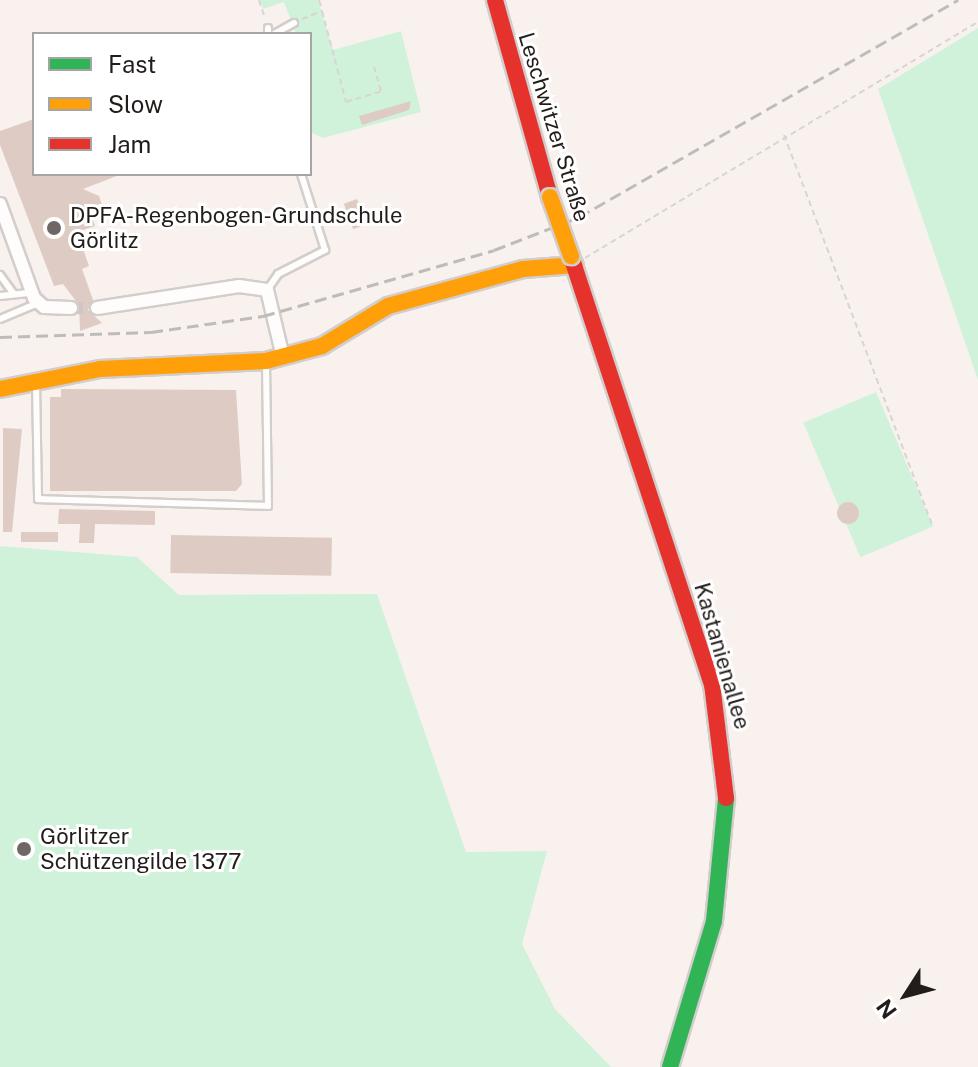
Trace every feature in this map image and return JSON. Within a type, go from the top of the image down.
[{"type":"street","name":"Leschwitzer Straße","points":[[495,0],[550,197],[573,260]]},
{"type":"street","points":[[0,204],[35,298],[71,308]]},
{"type":"street","points":[[0,389],[36,378],[274,357],[322,346],[388,306],[523,269],[573,260]]},
{"type":"street","name":"Kastanienallee","points":[[573,260],[712,684],[728,773],[714,921],[670,1067]]},
{"type":"street","points":[[97,308],[239,286],[267,290],[274,357]]},
{"type":"lane","points":[[270,32],[294,23]]},
{"type":"lane","points":[[267,290],[278,274],[325,250],[302,176]]},
{"type":"lane","points":[[0,275],[13,293]]},
{"type":"lane","points":[[0,296],[13,293],[35,298]]},
{"type":"lane","points":[[0,319],[35,298]]},
{"type":"lane","points":[[36,378],[38,499],[268,506],[274,357]]},
{"type":"path","points":[[259,0],[270,32]]},
{"type":"path","points":[[319,0],[346,102],[381,91],[374,67]]},
{"type":"path","points":[[294,23],[322,11]]},
{"type":"path","points":[[573,260],[978,22]]},
{"type":"path","points":[[784,134],[932,524]]},
{"type":"green space","points":[[260,0],[318,0],[333,50],[401,31],[421,112],[323,138],[312,133],[312,32],[295,32],[284,2],[263,9]]},
{"type":"green space","points":[[978,28],[978,380],[878,89]]},
{"type":"green space","points":[[876,392],[933,526],[860,557],[803,423]]},
{"type":"green space","points":[[0,546],[137,557],[179,595],[377,594],[466,852],[547,851],[522,944],[555,1009],[611,1067],[0,1067]]},
{"type":"building","points":[[411,101],[409,110],[362,125],[359,116]]},
{"type":"building","points":[[32,120],[32,176],[117,176],[83,189],[99,196],[103,208],[90,212],[95,226],[77,232],[89,266],[82,269],[93,300],[88,310],[102,323],[80,331],[79,305],[63,284],[54,286],[0,145],[0,131]]},
{"type":"building","points":[[357,199],[366,224],[353,229],[344,204]]},
{"type":"building","points":[[61,389],[236,390],[242,484],[236,491],[50,491],[50,397],[61,397]]},
{"type":"building","points":[[3,428],[22,429],[12,532],[3,532]]},
{"type":"building","points":[[848,502],[856,505],[859,513],[856,521],[848,524],[840,521],[837,513],[840,505]]},
{"type":"building","points":[[59,509],[155,511],[155,525],[95,524],[94,543],[79,543],[80,524],[58,524]]},
{"type":"building","points":[[21,532],[58,532],[58,542],[21,542]]},
{"type":"building","points":[[171,535],[332,538],[331,576],[170,573]]},
{"type":"tunnel","points":[[71,308],[97,308]]},
{"type":"railway","points":[[0,337],[151,332],[263,316],[494,250],[579,217],[958,0]]},
{"type":"traffic: fast","points":[[670,1067],[714,921],[726,798]]},
{"type":"traffic: slow","points":[[550,197],[571,256]]},
{"type":"traffic: slow","points":[[0,389],[100,369],[266,361],[322,346],[388,306],[523,269],[575,265]]},
{"type":"traffic: jam","points":[[495,0],[550,197]]},
{"type":"traffic: jam","points":[[571,256],[712,684],[726,798]]},
{"type":"place","name":"DPFA-Regenbogen-Grundschule Görlitz","points":[[54,228]]},
{"type":"place","name":"Görlitzer Schützengilde 1377","points":[[24,849]]}]
